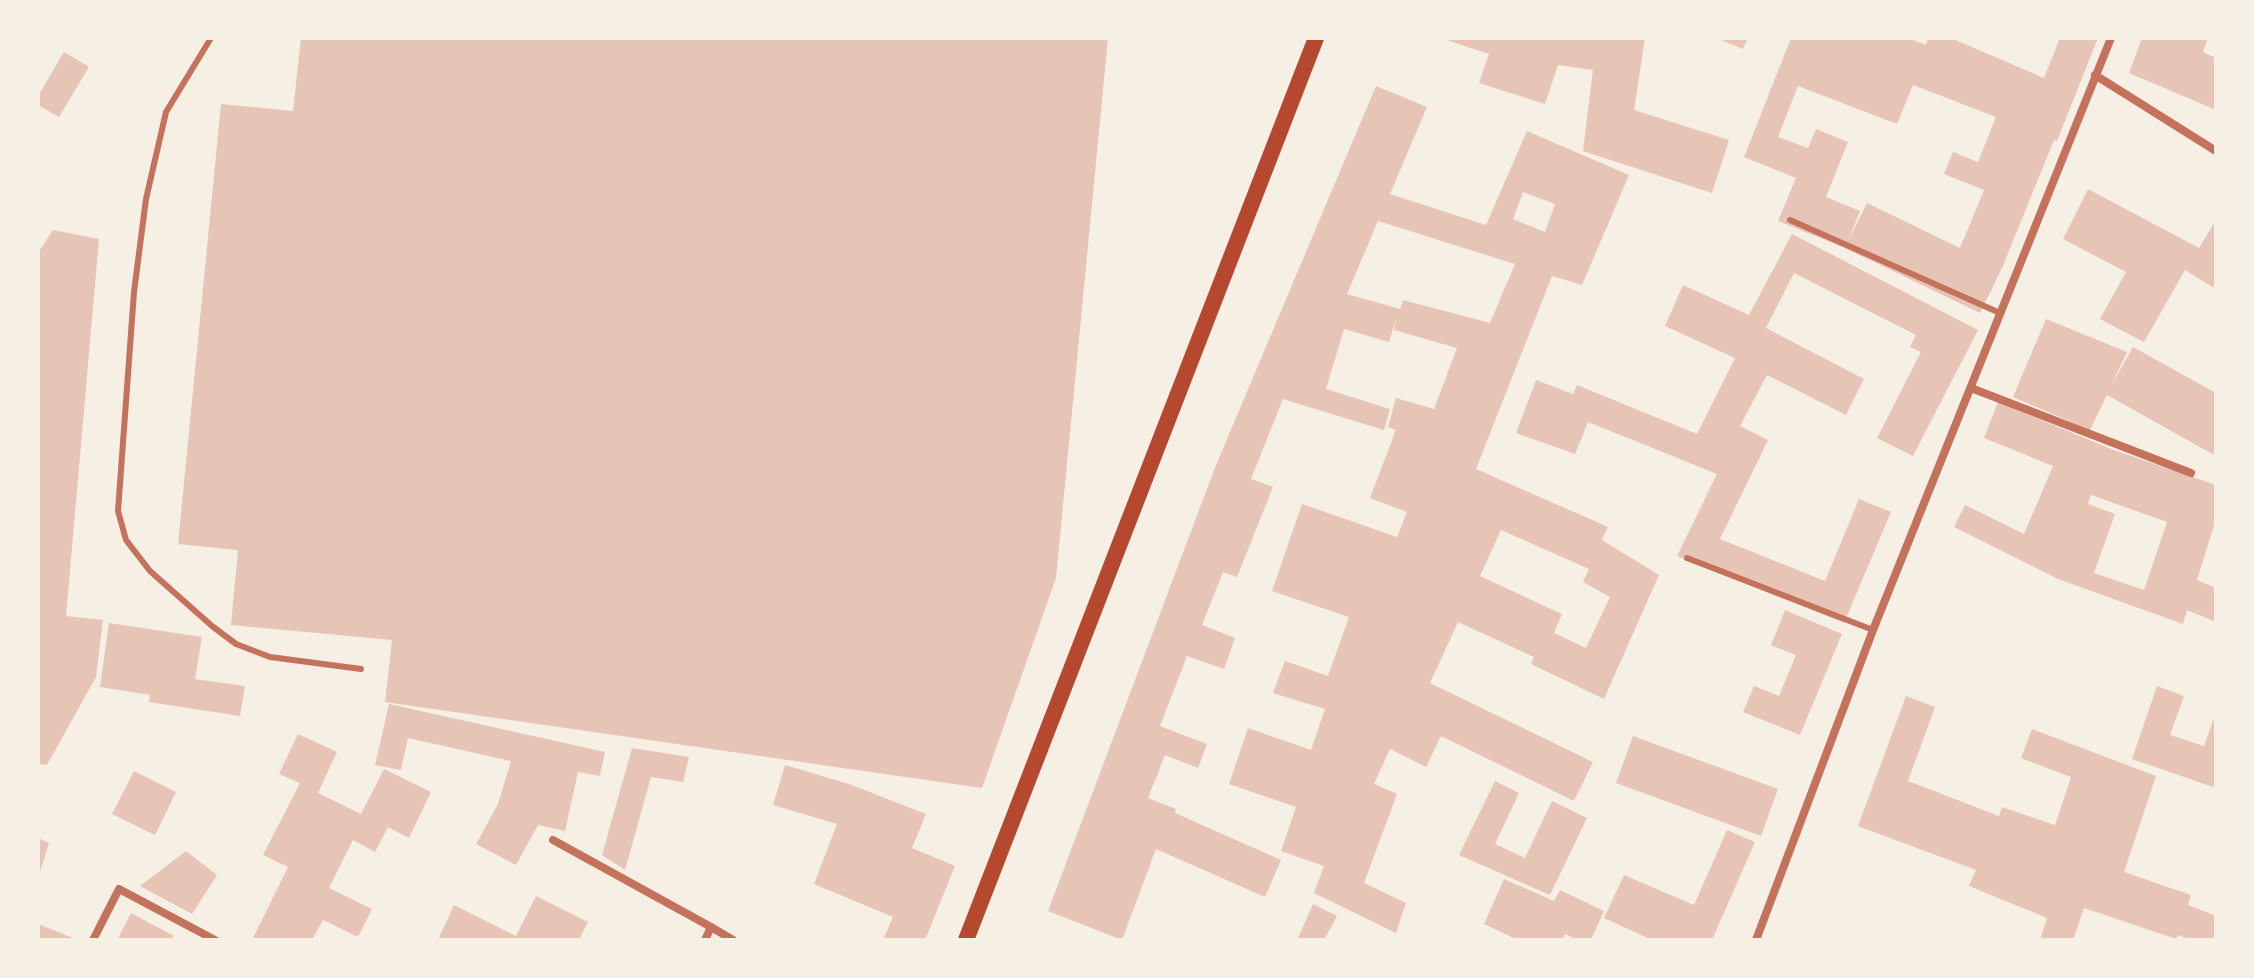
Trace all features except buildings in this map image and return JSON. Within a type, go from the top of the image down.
[{"type":"main road","points":[[966,940],[1316,38]]},
{"type":"street","points":[[1756,940],[1873,630],[2111,38]]},
{"type":"street","points":[[2095,75],[2216,151]]},
{"type":"street","points":[[1971,388],[2191,473]]},
{"type":"street","points":[[553,840],[733,940]]},
{"type":"street","points":[[93,940],[119,889],[215,940]]},
{"type":"street","points":[[705,940],[711,927]]},
{"type":"lane","points":[[211,38],[166,112],[146,199],[134,292],[118,511],[126,540],[150,571],[236,644],[270,657],[361,669]]},
{"type":"lane","points":[[1790,220],[2000,313]]},
{"type":"lane","points":[[1687,558],[1873,630]]}]
